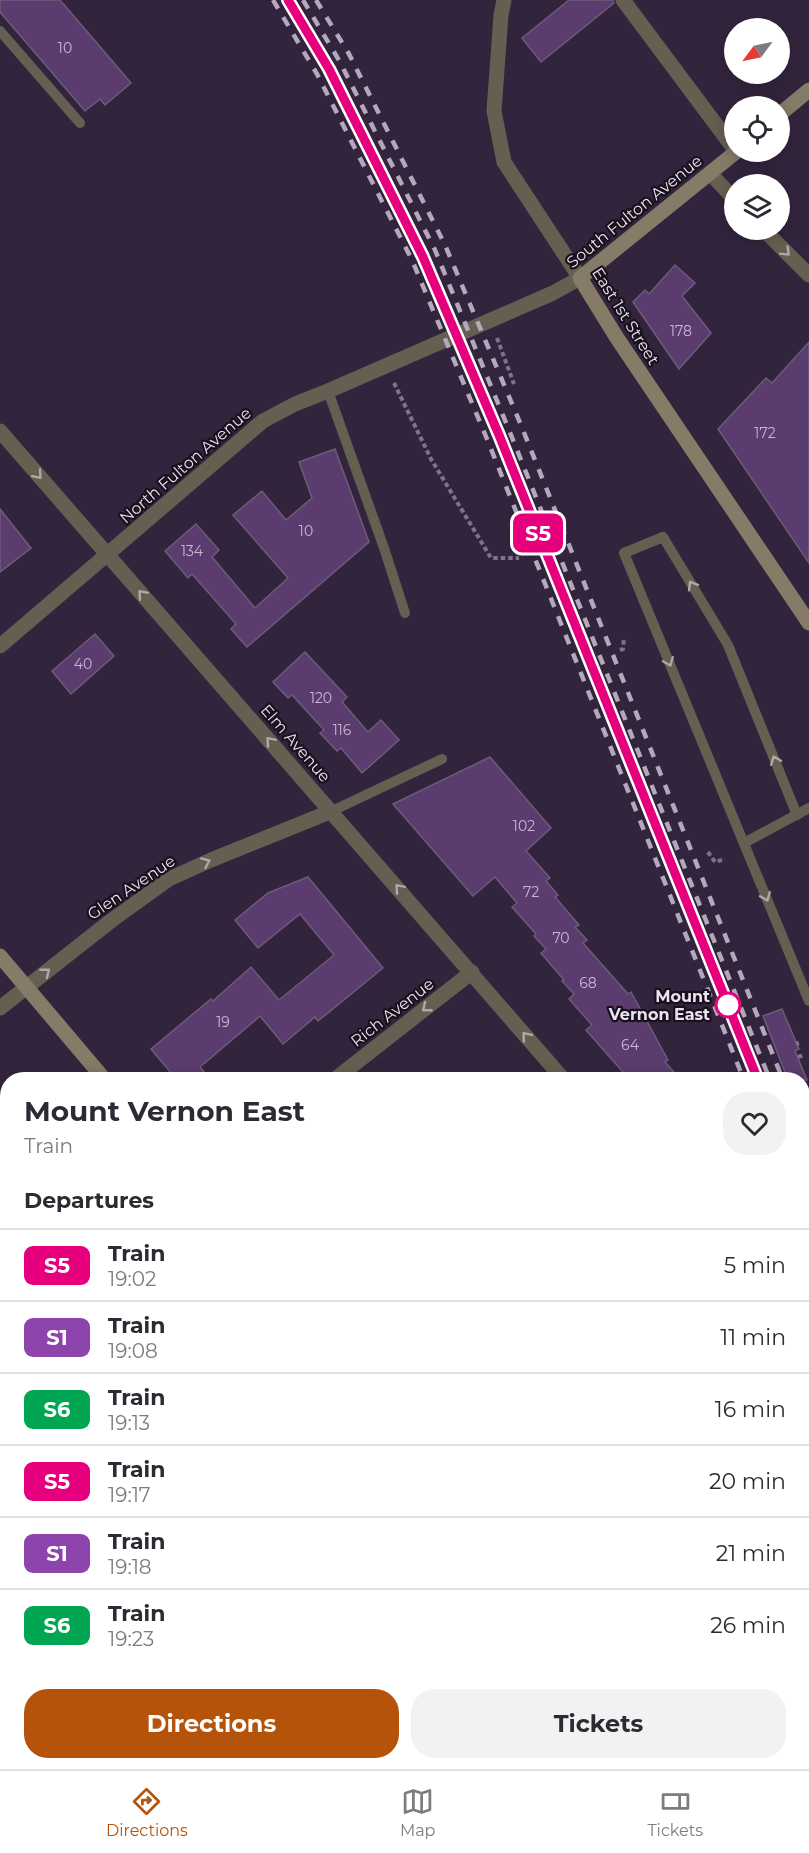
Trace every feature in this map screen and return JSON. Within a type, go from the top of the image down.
[{"type":"main road","points":[[790,106],[809,90]]},
{"type":"main road","name":"South Fulton Avenue","points":[[580,278],[724,161]]},
{"type":"main road","name":"East 1st Street","points":[[580,278],[617,338],[809,623]]},
{"type":"main road","points":[[0,956],[98,1072]]},
{"type":"street","name":"East 1st Street","points":[[504,0],[495,111],[504,162],[580,278]]},
{"type":"street","points":[[623,0],[724,136]]},
{"type":"street","points":[[710,173],[724,188]]},
{"type":"street","points":[[774,240],[809,275]]},
{"type":"street","name":"South Fulton Avenue","points":[[452,337],[553,293],[580,278]]},
{"type":"street","name":"North Fulton Avenue","points":[[0,646],[263,421],[295,404],[328,392],[452,337]]},
{"type":"street","name":"Elm Avenue","points":[[0,431],[557,1072]]},
{"type":"street","name":"Glen Avenue","points":[[0,1008],[112,920],[170,879],[332,811]]},
{"type":"street","name":"Rich Avenue","points":[[344,1072],[472,972]]},
{"type":"lane","points":[[0,30],[80,123]]},
{"type":"lane","points":[[328,392],[405,613]]},
{"type":"lane","points":[[797,814],[728,645],[663,537],[624,553],[809,1001]]},
{"type":"lane","points":[[332,811],[442,759]]},
{"type":"lane","points":[[744,843],[809,808]]},
{"type":"path","points":[[497,340],[514,384]]},
{"type":"path","points":[[394,383],[431,459],[490,558],[519,558]]},
{"type":"path","points":[[620,650],[623,649],[624,637]]},
{"type":"path","points":[[708,852],[715,862],[725,859]]},
{"type":"path","points":[[798,1058],[804,1055]]},
{"type":"building","points":[[0,0],[60,0],[131,83],[105,105],[100,99],[85,111],[0,12]]},
{"type":"building","points":[[569,0],[613,0],[614,3],[541,62],[522,38]]},
{"type":"building","points":[[675,265],[695,283],[682,296],[711,333],[679,369],[633,302],[645,290],[649,294]]},
{"type":"building","points":[[809,342],[809,563],[718,429],[766,378],[772,383]]},
{"type":"building","points":[[335,449],[369,542],[247,647],[231,629],[236,624],[192,574],[188,578],[165,551],[196,524],[219,550],[212,557],[255,608],[288,578],[233,515],[262,491],[286,520],[312,498],[299,462]]},
{"type":"building","points":[[0,509],[31,548],[0,572]]},
{"type":"building","points":[[95,634],[114,656],[71,694],[52,671]]},
{"type":"building","points":[[305,652],[347,697],[342,702],[368,732],[381,720],[399,740],[362,773],[341,748],[337,751],[320,733],[324,730],[292,695],[288,698],[273,682]]},
{"type":"building","points":[[490,757],[551,828],[526,851],[550,878],[546,881],[558,895],[555,897],[579,925],[575,927],[587,940],[583,943],[628,994],[631,992],[668,1060],[665,1062],[674,1072],[623,1072],[586,1030],[592,1025],[569,999],[574,994],[541,953],[546,949],[512,907],[517,903],[495,877],[473,896],[393,804]]},
{"type":"building","points":[[308,877],[383,968],[318,1021],[315,1017],[283,1044],[260,1016],[200,1067],[204,1072],[170,1072],[151,1049],[211,999],[213,1001],[251,967],[279,1000],[334,955],[300,914],[258,948],[235,920],[268,893]]},
{"type":"building","points":[[782,1009],[799,1049],[795,1051],[804,1072],[785,1072],[763,1016]]},
{"type":"railway","points":[[273,0],[317,74],[412,260],[487,439],[741,1072]]},
{"type":"railway","points":[[288,0],[329,68],[423,257],[499,435],[755,1072]]},
{"type":"railway","points":[[303,0],[340,62],[435,250],[767,1072]]},
{"type":"railway","points":[[316,0],[349,54],[445,245],[521,425],[780,1072]]},
{"type":"train","name":"S5","points":[[288,0],[329,69],[423,257],[499,435],[755,1072]]},
{"type":"place","name":"Mount Vernon East","points":[[728,1005]]}]
